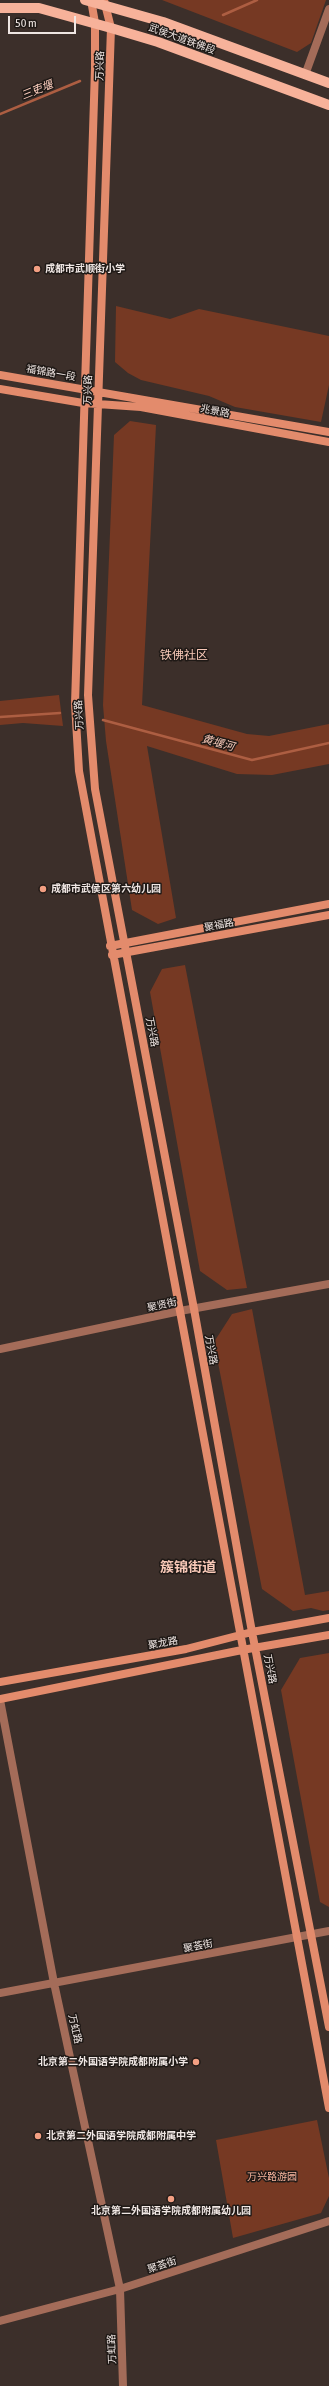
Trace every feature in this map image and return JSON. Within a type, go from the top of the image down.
[{"type":"main road","name":"武侯大道铁佛段","points":[[89,1],[105,3],[163,22],[329,84]]},
{"type":"main road","points":[[89,1],[94,23],[95,68],[83,389],[75,704],[79,771],[110,946],[180,1311],[239,1636],[329,2108]]},
{"type":"main road","name":"万兴路","points":[[105,3],[111,28],[88,694],[95,789],[194,1308],[252,1632],[329,2027]]},
{"type":"main road","name":"武侯大道铁佛段","points":[[0,8],[39,8],[111,28],[158,42],[329,105]]},
{"type":"main road","name":"福锦路一段","points":[[0,375],[99,391]]},
{"type":"main road","points":[[0,389],[83,403],[98,403]]},
{"type":"main road","name":"兆景路","points":[[99,391],[329,432]]},
{"type":"main road","name":"兆景路","points":[[98,403],[140,407],[329,442]]},
{"type":"main road","points":[[110,946],[329,904]]},
{"type":"main road","name":"聚福路","points":[[112,955],[329,915]]},
{"type":"main road","name":"聚龙路","points":[[0,1682],[186,1649],[252,1632],[329,1618]]},
{"type":"main road","points":[[0,1699],[242,1650],[256,1649],[329,1635]]},
{"type":"street","points":[[306,75],[329,9]]},
{"type":"street","name":"聚贤街","points":[[0,1349],[194,1308],[329,1284]]},
{"type":"street","name":"万虹路","points":[[0,1699],[54,1983],[120,2289],[123,2386]]},
{"type":"street","name":"聚荟街","points":[[0,1993],[329,1931]]},
{"type":"street","name":"聚荟街","points":[[0,2321],[120,2289],[329,2221]]},
{"type":"green space","points":[[162,0],[326,0],[311,43],[297,52]]},
{"type":"green space","points":[[116,306],[170,319],[199,309],[329,336],[329,385],[321,422],[235,407],[209,396],[141,380],[128,373],[115,362]]},
{"type":"green space","points":[[130,421],[156,425],[142,705],[247,734],[269,736],[329,724],[329,764],[272,775],[237,774],[147,746],[176,918],[158,924],[132,910],[106,741],[103,705],[114,435]]},
{"type":"green space","points":[[59,695],[63,726],[23,723],[0,725],[0,701]]},
{"type":"green space","points":[[185,965],[247,1288],[227,1290],[200,1271],[150,992],[162,969]]},
{"type":"green space","points":[[252,1309],[305,1595],[329,1591],[329,1610],[323,1611],[311,1608],[293,1611],[262,1589],[214,1342],[232,1314]]},
{"type":"green space","points":[[329,1653],[329,1907],[320,1902],[281,1690],[300,1658]]},
{"type":"green space","name":"万兴路游园","points":[[317,2120],[329,2178],[329,2196],[321,2213],[233,2238],[216,2140]]},
{"type":"waterway","name":"三吏堰","points":[[223,15],[257,0]]},
{"type":"waterway","name":"三吏堰","points":[[0,114],[80,81]]},
{"type":"waterway","name":"黄堰河","points":[[0,717],[60,713]]},
{"type":"waterway","name":"黄堰河","points":[[103,720],[252,760],[329,743]]},
{"type":"place","name":"成都市武顺街小学","points":[[37,269]]},
{"type":"place","name":"成都市武侯区第六幼儿园","points":[[43,889]]},
{"type":"place","name":"北京第二外国语学院成都附属小学","points":[[196,2062]]},
{"type":"place","name":"北京第二外国语学院成都附属中学","points":[[38,2136]]},
{"type":"place","name":"北京第二外国语学院成都附属幼儿园","points":[[171,2199]]},
{"type":"district","name":"铁佛社区","points":[[184,655]]},
{"type":"district","name":"簇锦街道","points":[[188,1568]]}]
